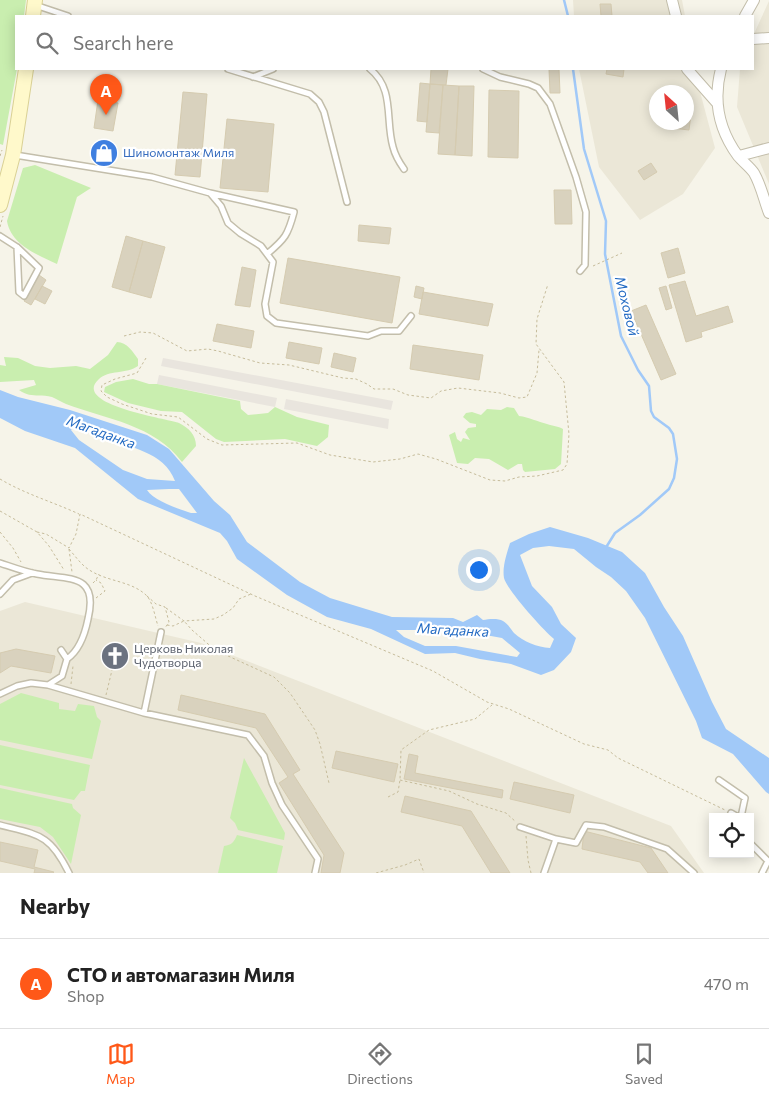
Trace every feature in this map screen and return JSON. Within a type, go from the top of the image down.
[{"type":"street","points":[[672,0],[676,15]]},
{"type":"street","points":[[746,15],[754,0]]},
{"type":"street","points":[[754,39],[769,38]]},
{"type":"street","points":[[0,205],[13,155],[26,70]]},
{"type":"street","points":[[688,70],[717,103]]},
{"type":"street","points":[[721,70],[717,103],[721,123],[739,156],[754,173],[769,213]]},
{"type":"street","points":[[739,156],[769,148]]},
{"type":"lane","points":[[35,7],[64,15]]},
{"type":"lane","points":[[231,70],[310,94],[319,102],[324,112],[347,202]]},
{"type":"lane","points":[[253,77],[270,70]]},
{"type":"lane","points":[[371,70],[381,80],[388,97],[392,145],[404,169]]},
{"type":"lane","points":[[485,70],[500,78],[529,84],[538,88],[550,104],[576,177],[586,212],[585,266],[580,271]]},
{"type":"lane","points":[[13,155],[152,177],[165,182],[294,212],[290,230],[284,240],[267,254]]},
{"type":"lane","points":[[210,192],[221,206],[228,224],[261,246],[273,262],[266,304],[267,316],[276,322],[368,336],[381,331],[399,331],[411,316]]},
{"type":"lane","points":[[0,236],[17,247],[39,268],[24,296],[19,292],[17,247]]},
{"type":"lane","points":[[0,563],[29,572],[74,578],[85,585],[91,597],[86,629],[74,653],[67,659],[62,676],[48,685]]},
{"type":"lane","points":[[0,594],[13,580],[29,572]]},
{"type":"lane","points":[[144,713],[161,632]]},
{"type":"lane","points":[[61,650],[67,659]]},
{"type":"lane","points":[[0,694],[16,686],[31,684],[48,685],[144,713],[248,736],[264,756],[272,783],[282,805],[318,860],[315,873]]},
{"type":"lane","points":[[719,780],[745,798],[741,813]]},
{"type":"lane","points":[[0,825],[38,834],[62,858],[69,873]]},
{"type":"lane","points":[[520,827],[556,839],[576,843],[586,825],[604,827],[667,849],[694,873]]},
{"type":"lane","points":[[544,873],[556,839]]},
{"type":"lane","points":[[754,847],[768,861],[762,873]]},
{"type":"path","points":[[580,271],[622,253]]},
{"type":"path","points":[[146,358],[137,373],[115,378],[102,385],[101,391],[107,397],[122,404],[152,414],[178,417],[207,439],[222,446],[297,443],[330,455],[373,462],[400,459],[418,454],[490,480],[505,480],[555,473],[563,470],[567,464],[569,434],[564,382],[536,344],[537,319],[548,284]]},
{"type":"path","points":[[124,336],[140,332],[153,333],[187,351],[208,349],[241,356],[260,363],[289,365],[356,380],[374,389],[393,389],[408,395],[432,398],[441,391],[463,388],[500,393],[519,398],[527,397],[537,373],[540,350]]},
{"type":"path","points":[[0,479],[18,489],[80,514],[251,594],[433,672],[493,704],[509,709],[584,744],[608,750],[618,758],[731,813]]},
{"type":"path","points":[[0,511],[69,548],[89,570],[120,583],[131,584],[156,604],[165,607],[184,621],[215,650],[274,677],[290,693],[315,730],[329,783]]},
{"type":"path","points":[[74,578],[69,548],[76,534],[80,514]]},
{"type":"path","points":[[0,532],[29,572]]},
{"type":"path","points":[[38,532],[67,575]]},
{"type":"path","points":[[85,585],[96,580],[98,574]]},
{"type":"path","points":[[91,597],[96,598],[105,591],[102,583],[96,580]]},
{"type":"path","points":[[167,625],[174,626],[184,621],[214,618],[223,615],[233,608],[239,599],[251,594]]},
{"type":"path","points":[[148,596],[161,632],[169,622],[165,607]]},
{"type":"path","points":[[72,692],[74,653]]},
{"type":"path","points":[[104,702],[112,666]]},
{"type":"path","points":[[388,797],[398,792],[401,750],[429,730],[475,719],[493,704]]},
{"type":"path","points":[[400,780],[449,791],[477,804],[506,813],[526,833],[531,873]]},
{"type":"path","points":[[376,873],[406,865],[419,859],[424,873]]},
{"type":"shaded area","points":[[573,0],[682,0],[685,15],[574,15]]},
{"type":"shaded area","points":[[769,1],[769,184],[737,107],[740,70],[754,70],[754,34]]},
{"type":"shaded area","points":[[579,70],[694,70],[715,148],[683,194],[640,220],[599,167]]},
{"type":"shaded area","points":[[163,358],[393,401],[391,410],[161,366]]},
{"type":"shaded area","points":[[159,375],[277,398],[275,407],[157,384]]},
{"type":"shaded area","points":[[286,399],[389,419],[388,429],[284,409]]},
{"type":"shaded area","points":[[25,602],[201,643],[671,826],[704,873],[0,873],[0,611]]},
{"type":"green space","points":[[0,0],[26,0],[24,15],[15,15],[15,70],[17,70],[3,145],[0,144]]},
{"type":"green space","points":[[35,165],[91,188],[77,197],[57,264],[34,253],[20,243],[14,237],[7,221],[23,168]]},
{"type":"green space","points":[[117,342],[121,342],[132,351],[138,359],[138,366],[129,370],[107,374],[99,379],[94,388],[98,396],[124,409],[179,423],[186,427],[193,435],[196,446],[182,462],[158,439],[144,431],[66,404],[52,397],[32,395],[19,390],[36,385],[34,380],[0,382],[0,365],[6,366],[4,357],[18,358],[35,366],[50,368],[76,366],[90,369],[108,355]]},
{"type":"green space","points":[[133,379],[149,384],[240,401],[241,409],[248,415],[268,413],[275,407],[297,417],[329,425],[328,437],[317,446],[285,439],[224,442],[216,439],[182,412],[161,411],[128,403],[104,392],[105,387],[116,382]]},
{"type":"green space","points":[[507,407],[514,408],[519,416],[563,429],[561,464],[555,469],[525,472],[522,464],[518,464],[508,470],[489,459],[475,458],[468,464],[457,463],[449,435],[455,432],[457,439],[461,442],[463,438],[470,440],[465,432],[468,428],[476,427],[476,424],[470,423],[463,417],[466,413],[472,412],[481,415],[487,409],[501,410]]},
{"type":"green space","points":[[21,693],[59,703],[59,709],[75,711],[78,704],[94,706],[97,717],[101,721],[92,759],[0,740],[0,704]]},
{"type":"green space","points":[[0,745],[90,765],[85,791],[81,791],[74,800],[0,785]]},
{"type":"green space","points":[[244,758],[285,833],[284,840],[238,830],[230,818]]},
{"type":"green space","points":[[0,788],[72,804],[73,808],[81,815],[71,864],[53,837],[40,827],[0,819]]},
{"type":"green space","points":[[237,835],[283,846],[277,873],[218,873],[224,846],[232,843]]},
{"type":"water","name":"Магаданка","points":[[0,390],[147,435],[169,449],[214,501],[230,515],[247,542],[300,582],[330,598],[392,617],[453,618],[463,622],[477,615],[483,620],[501,620],[522,639],[550,648],[554,639],[518,600],[504,578],[504,565],[510,543],[550,527],[588,538],[622,552],[645,573],[683,636],[726,729],[769,758],[769,794],[733,754],[702,738],[696,721],[645,618],[626,591],[574,549],[549,546],[533,548],[520,555],[532,586],[552,607],[561,624],[576,638],[571,652],[554,670],[541,675],[511,664],[455,653],[425,654],[371,629],[327,617],[287,595],[237,559],[220,533],[138,499],[75,448],[25,431],[0,418]],"holes":[[[78,425],[100,436],[154,457],[163,463],[175,481],[147,479],[123,470],[79,440],[71,430]],[[179,489],[197,513],[191,513],[167,504],[155,498],[147,490]],[[396,630],[440,630],[452,635],[491,636],[502,638],[520,653],[517,657],[456,646],[425,646],[404,637]]]},
{"type":"building","points":[[600,4],[611,4],[612,15],[601,15]]},
{"type":"building","points":[[431,70],[448,70],[446,85],[430,84]]},
{"type":"building","points":[[549,70],[559,70],[560,93],[550,93]]},
{"type":"building","points":[[607,70],[624,70],[623,77],[606,74]]},
{"type":"building","points":[[420,83],[430,84],[427,122],[417,121]]},
{"type":"building","points":[[430,84],[443,85],[439,133],[426,132]]},
{"type":"building","points":[[443,85],[459,86],[455,155],[438,154]]},
{"type":"building","points":[[459,86],[474,86],[472,156],[455,155]]},
{"type":"building","points":[[489,90],[519,91],[518,158],[488,157]]},
{"type":"building","points":[[183,92],[207,94],[200,177],[175,175]]},
{"type":"building","points":[[98,100],[118,103],[113,131],[94,128]]},
{"type":"building","points":[[227,119],[274,124],[268,192],[220,188]]},
{"type":"building","name":"Шиномонтаж Миля","points":[[99,144],[112,145],[110,162],[97,161]]},
{"type":"building","points":[[651,163],[657,172],[644,180],[638,171]]},
{"type":"building","points":[[554,190],[571,190],[572,224],[555,224]]},
{"type":"building","points":[[359,225],[391,228],[389,244],[358,241]]},
{"type":"building","points":[[126,236],[143,241],[129,292],[112,287]]},
{"type":"building","points":[[143,241],[165,247],[151,298],[129,292]]},
{"type":"building","points":[[678,248],[685,273],[668,278],[661,253]]},
{"type":"building","points":[[288,258],[400,277],[392,323],[280,303]]},
{"type":"building","points":[[242,267],[256,270],[250,307],[235,305]]},
{"type":"building","points":[[39,275],[46,280],[31,305],[24,301]]},
{"type":"building","points":[[685,281],[696,316],[728,306],[733,322],[701,332],[702,337],[686,342],[669,285]]},
{"type":"building","points":[[42,286],[52,291],[45,304],[35,299]]},
{"type":"building","points":[[416,286],[424,288],[422,299],[414,297]]},
{"type":"building","points":[[666,286],[672,308],[666,310],[659,288]]},
{"type":"building","points":[[423,292],[493,304],[488,326],[419,314]]},
{"type":"building","points":[[646,305],[676,374],[661,380],[631,311]]},
{"type":"building","points":[[217,324],[254,331],[251,348],[213,341]]},
{"type":"building","points":[[289,342],[322,348],[319,364],[286,358]]},
{"type":"building","points":[[413,345],[483,355],[479,380],[410,369]]},
{"type":"building","points":[[334,353],[356,358],[353,372],[331,367]]},
{"type":"building","name":"Церковь Николая Чудотворца","points":[[110,648],[123,651],[120,664],[115,663],[115,667],[110,666],[111,662],[107,661]]},
{"type":"building","points":[[16,649],[55,656],[51,673],[11,666],[0,673],[0,653]]},
{"type":"building","points":[[181,695],[265,714],[300,770],[293,774],[344,853],[340,873],[321,873],[324,855],[279,783],[288,777],[256,728],[178,710]]},
{"type":"building","points":[[336,751],[398,764],[394,782],[332,768]]},
{"type":"building","points":[[409,754],[418,756],[415,773],[503,790],[502,798],[404,779]]},
{"type":"building","points":[[514,782],[574,795],[570,813],[510,799]]},
{"type":"building","points":[[405,796],[471,811],[510,873],[491,873],[462,826],[401,812]]},
{"type":"building","points":[[584,831],[651,848],[668,873],[648,873],[640,862],[582,849]]},
{"type":"building","points":[[0,842],[38,850],[34,867],[54,872],[34,873],[35,869],[0,861]]},
{"type":"waterway","name":"Моховой","points":[[564,0],[568,15]]},
{"type":"waterway","name":"Моховой","points":[[573,70],[584,149],[606,221],[605,254],[621,336],[638,370],[649,386],[651,411],[654,417],[669,428],[673,434],[677,459],[674,478],[669,489],[640,515],[615,533],[605,549]]},
{"type":"place","name":"СТО и автомагазин Миля","points":[[106,115]]},
{"type":"place","name":"Шиномонтаж Миля","points":[[104,153]]},
{"type":"place","name":"Церковь Николая Чудотворца","points":[[115,656]]}]
